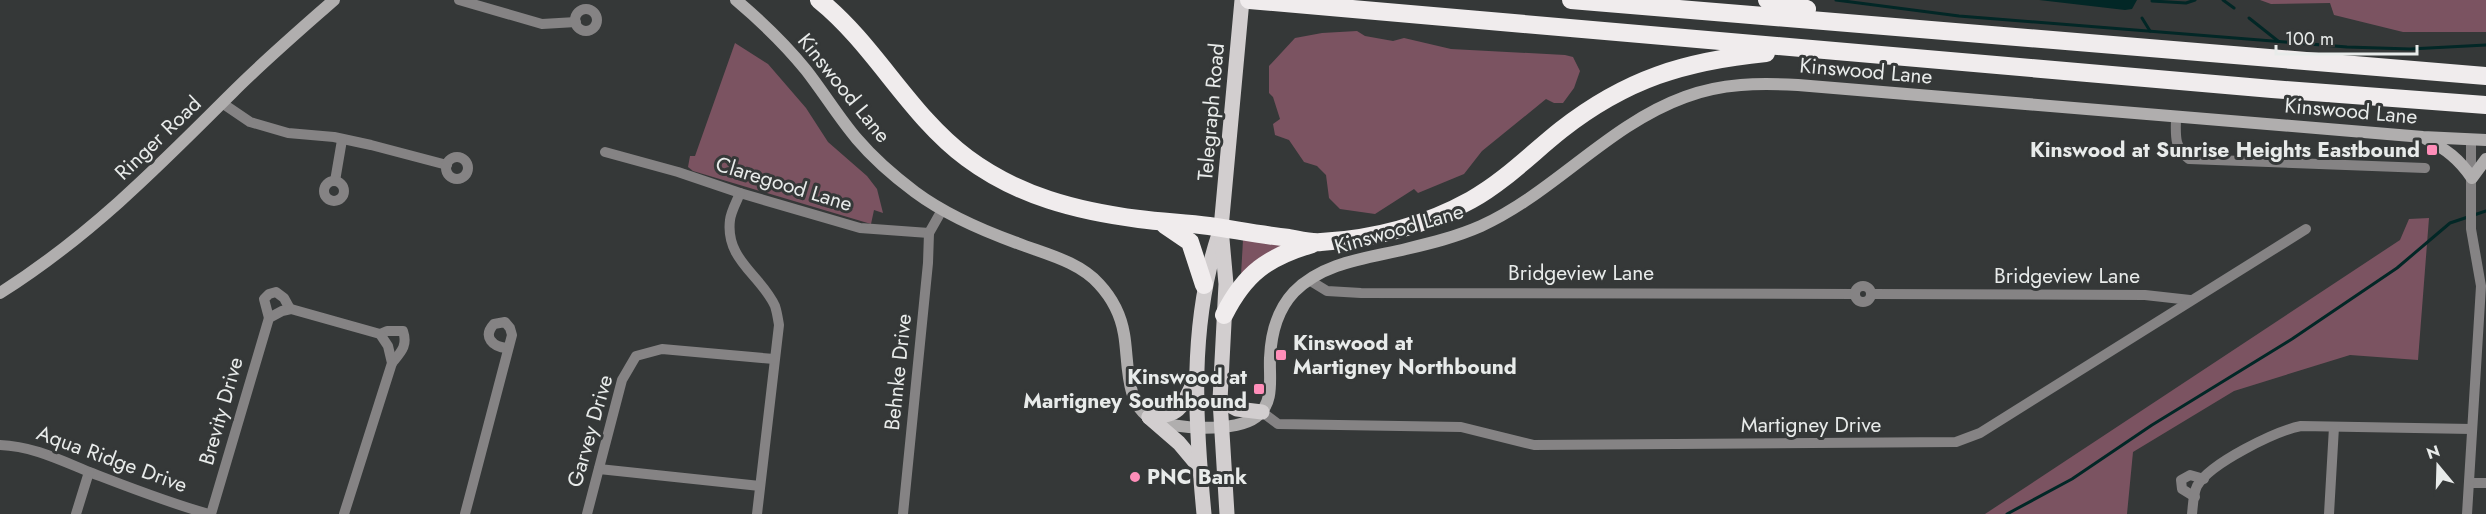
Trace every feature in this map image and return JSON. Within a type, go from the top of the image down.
[{"type":"highway","points":[[819,0],[852,30],[924,119],[955,148],[984,170],[1021,190],[1064,205],[1111,215],[1318,242]]},
{"type":"highway","points":[[1249,0],[2323,93],[2486,105]]},
{"type":"highway","points":[[1571,0],[2486,76]]},
{"type":"highway","points":[[1767,0],[1870,24]]},
{"type":"highway","points":[[1224,315],[1233,297],[1260,267],[1281,254],[1318,242],[1401,229],[1453,209],[1488,189],[1595,105],[1621,89],[1650,77],[1711,59],[1809,49]]},
{"type":"highway","points":[[1158,221],[1190,242],[1204,285]]},
{"type":"main road","name":"Telegraph Road","points":[[1227,514],[1220,400],[1226,284],[1221,228],[1242,0]]},
{"type":"main road","name":"Telegraph Road","points":[[1204,514],[1197,426],[1196,377],[1204,285],[1221,228]]},
{"type":"main road","points":[[1149,417],[1162,417],[1179,409],[1196,377]]},
{"type":"main road","points":[[1220,400],[1237,409],[1262,412]]},
{"type":"main road","points":[[1149,417],[1179,443],[1200,468]]},
{"type":"street","name":"Ringer Road","points":[[0,293],[44,264],[86,232],[135,189],[252,74],[334,0]]},
{"type":"street","points":[[459,0],[542,24],[576,22]]},
{"type":"street","name":"Kinswood Lane","points":[[736,0],[766,25],[807,72],[858,140],[895,176],[942,210],[983,229],[1058,257],[1088,273],[1098,283],[1108,296],[1121,321],[1133,397],[1138,407],[1149,417]]},
{"type":"street","name":"Kinswood Lane","points":[[1262,412],[1269,398],[1270,356],[1276,324],[1293,293],[1309,280],[1345,263],[1437,242],[1482,225],[1527,199],[1634,122],[1658,108],[1719,88],[1751,83],[1788,84],[2423,137],[2486,140]]},
{"type":"street","points":[[222,103],[250,122],[305,136],[371,145],[447,165]]},
{"type":"street","points":[[2176,116],[2177,143],[2180,152],[2189,159],[2426,168]]},
{"type":"street","points":[[2423,137],[2451,152],[2464,165],[2472,178]]},
{"type":"street","points":[[2467,514],[2472,429],[2480,376],[2481,286],[2471,229],[2471,139]]},
{"type":"street","points":[[335,182],[342,140]]},
{"type":"street","name":"Claregood Lane","points":[[605,152],[860,228],[928,233]]},
{"type":"street","points":[[2472,178],[2486,159]]},
{"type":"street","points":[[740,193],[730,218],[731,235],[736,253],[768,294],[776,308],[778,325],[757,514]]},
{"type":"street","points":[[928,233],[942,210]]},
{"type":"street","name":"Martigney Drive","points":[[1262,412],[1278,424],[1461,427],[1534,445],[1956,442],[1980,433],[2306,229]]},
{"type":"street","name":"Behnke Drive","points":[[903,514],[926,285],[928,233]]},
{"type":"street","name":"Bridgeview Lane","points":[[1309,280],[1327,291],[1361,292],[1855,294],[1857,288],[1862,286],[1868,287],[1871,294],[2145,295],[2190,300]]},
{"type":"street","name":"Brevity Drive","points":[[210,514],[269,318],[264,299],[269,294],[276,292],[284,298],[290,309],[380,334],[387,331],[403,331],[406,341],[404,349],[392,363]]},
{"type":"street","points":[[269,318],[290,309]]},
{"type":"street","points":[[344,514],[392,363],[388,346],[380,334]]},
{"type":"street","points":[[465,514],[507,348]]},
{"type":"street","name":"Garvey Drive","points":[[587,514],[622,380],[636,356],[662,349],[774,360]]},
{"type":"street","points":[[1149,417],[1166,424],[1221,426],[1245,423],[1262,412]]},
{"type":"street","points":[[2192,514],[2199,488],[2224,462],[2284,429],[2301,426],[2381,426],[2472,429]]},
{"type":"street","points":[[2329,514],[2334,427]]},
{"type":"street","name":"Aqua Ridge Drive","points":[[0,445],[19,446],[171,503],[210,514]]},
{"type":"street","points":[[600,469],[760,486]]},
{"type":"street","points":[[76,514],[89,472]]},
{"type":"street","points":[[2469,483],[2486,483]]},
{"type":"shaded area","points":[[2260,0],[2486,0],[2486,32],[2403,32],[2334,15],[2330,3],[2271,4]]},
{"type":"shaded area","points":[[1357,31],[1365,36],[1393,41],[1404,38],[1451,49],[1565,55],[1573,57],[1580,71],[1574,88],[1563,103],[1554,103],[1546,99],[1482,151],[1464,174],[1418,193],[1414,189],[1375,214],[1340,209],[1329,198],[1326,175],[1317,166],[1304,162],[1289,140],[1275,135],[1273,124],[1280,119],[1273,97],[1269,93],[1269,66],[1295,38],[1322,33]]},
{"type":"shaded area","points":[[735,43],[768,64],[806,108],[828,142],[867,176],[877,189],[883,213],[874,210],[871,224],[693,171],[688,167],[690,156],[695,156]]},
{"type":"shaded area","points":[[2429,218],[2418,360],[2350,355],[2234,391],[2133,452],[2127,514],[1985,514],[2400,240],[2409,219]]},
{"type":"shaded area","points":[[1243,240],[1282,245],[1241,275]]},
{"type":"water","points":[[2039,0],[2137,0],[2132,9],[2125,10]]},
{"type":"waterway","points":[[1836,0],[1959,16],[2347,47],[2410,49],[2486,45]]},
{"type":"waterway","points":[[2152,1],[2186,3],[2195,0]]},
{"type":"waterway","points":[[2223,0],[2234,8]]},
{"type":"waterway","points":[[2142,18],[2150,31]]},
{"type":"waterway","points":[[2249,18],[2278,41]]},
{"type":"waterway","points":[[2474,215],[2486,211]]},
{"type":"waterway","points":[[2007,514],[2072,479],[2152,425],[2292,339],[2397,268],[2450,223],[2468,217]]},
{"type":"place","name":"Kinswood at Sunrise Heights Eastbound","points":[[2432,150]]},
{"type":"place","name":"Kinswood at Martigney Northbound","points":[[1281,355]]},
{"type":"place","name":"Kinswood at Martigney Southbound","points":[[1259,389]]},
{"type":"place","name":"PNC Bank","points":[[1135,477]]}]
